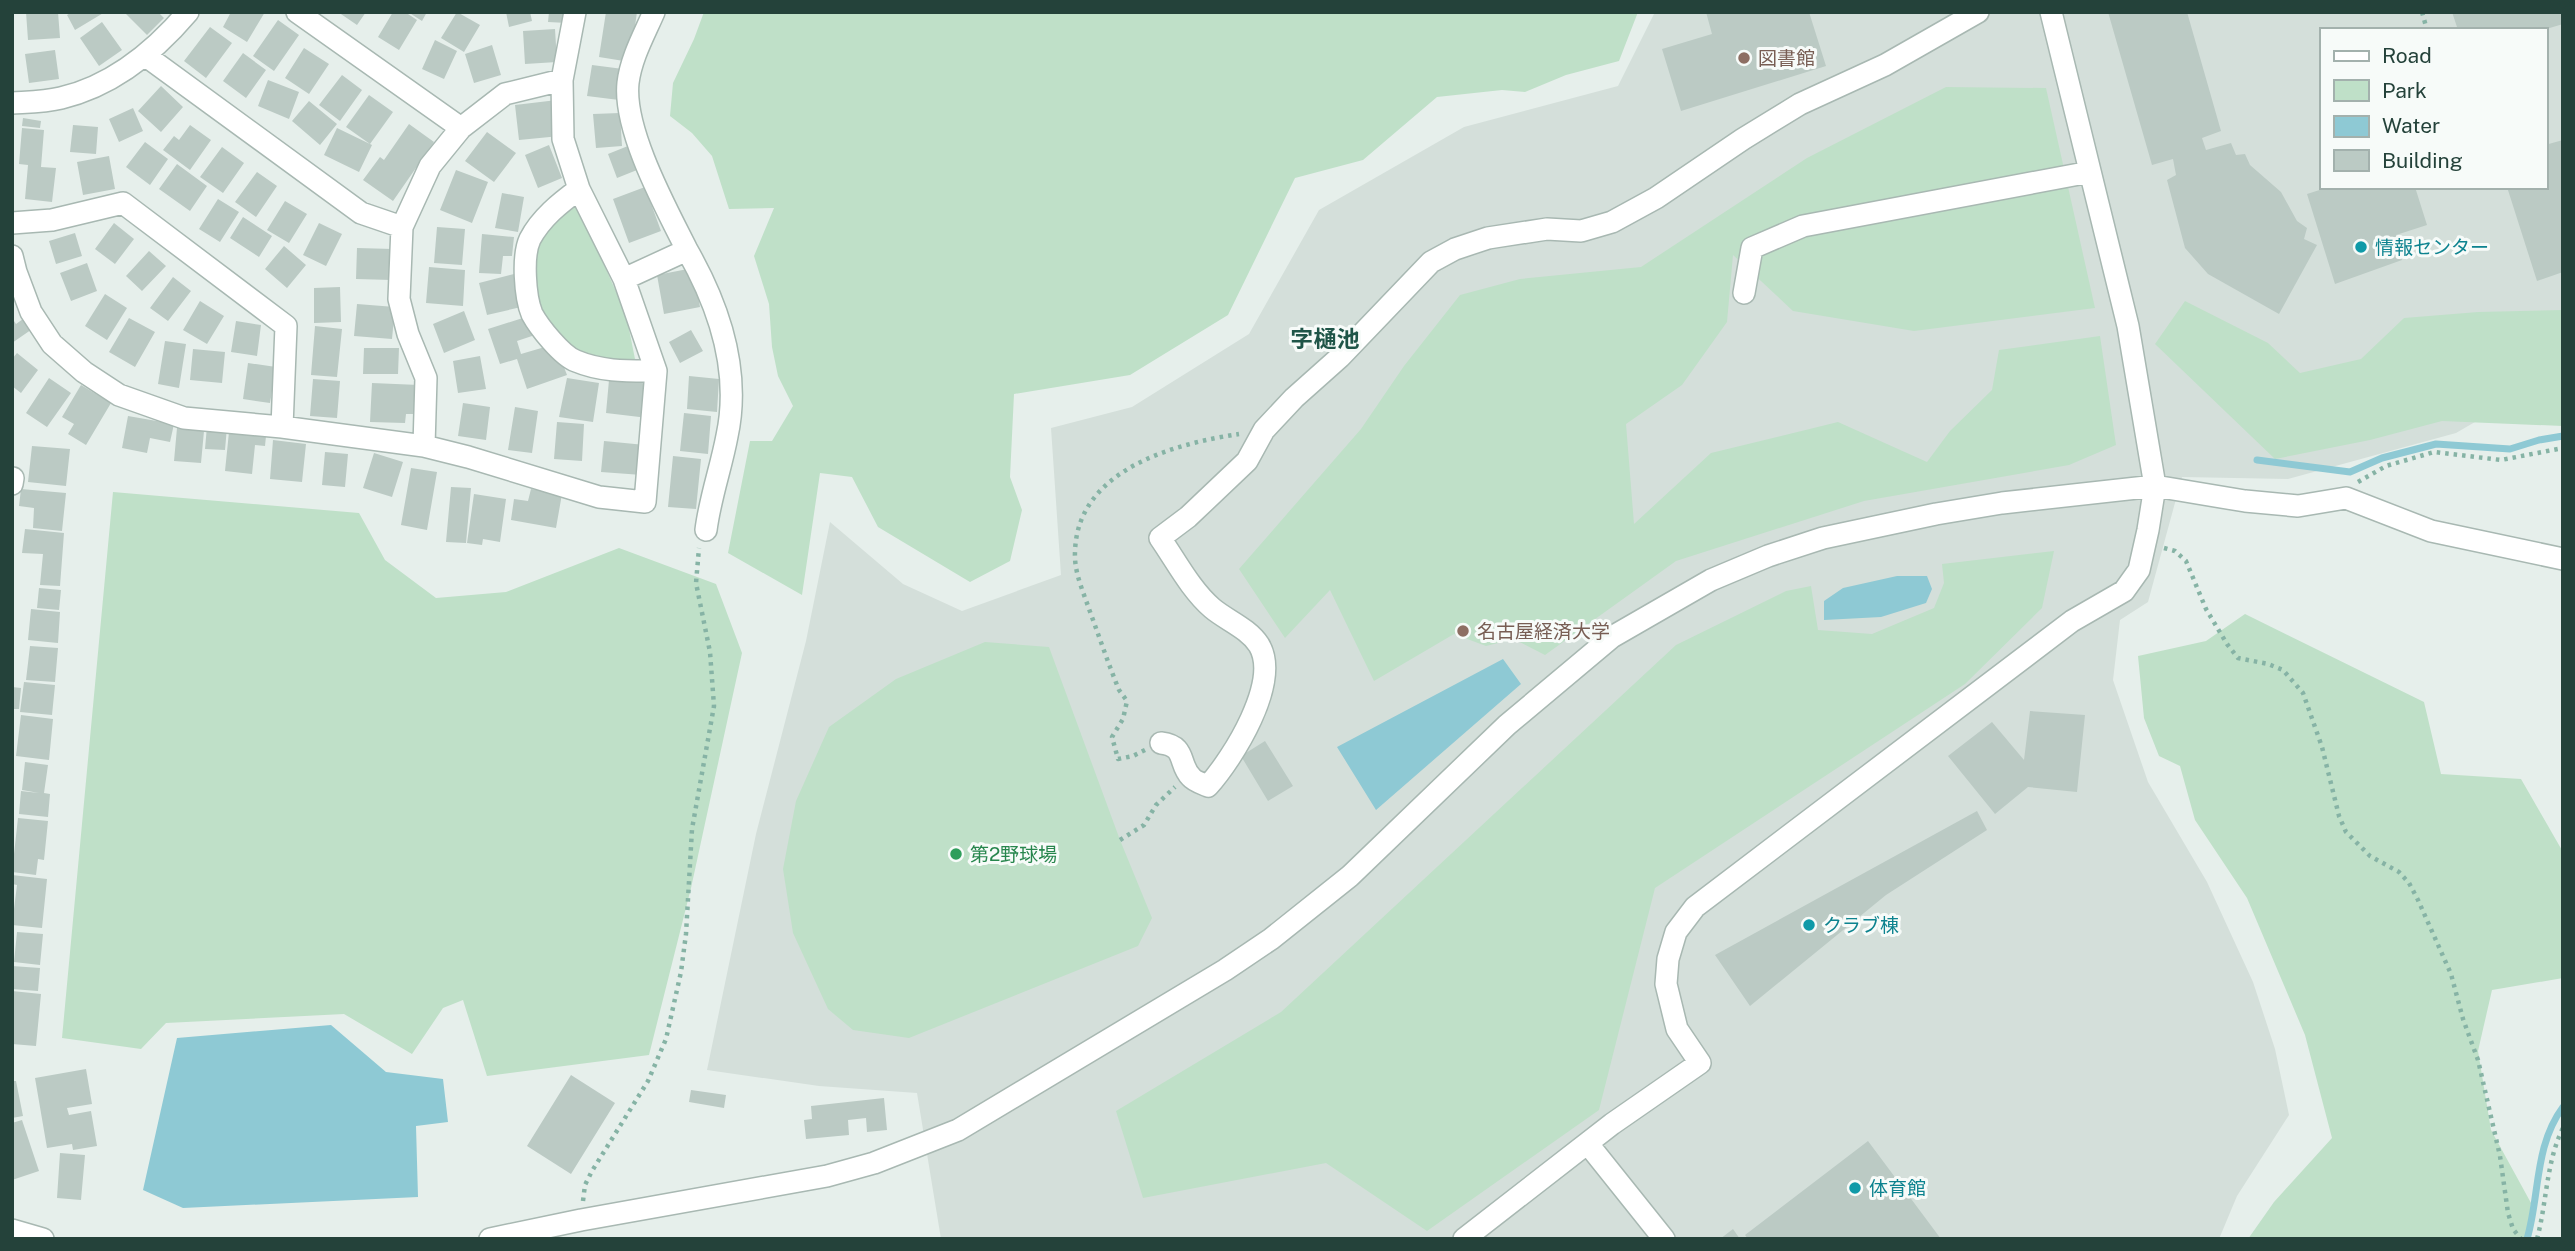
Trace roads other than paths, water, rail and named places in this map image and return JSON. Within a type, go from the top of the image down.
[{"type":"street","points":[[12,103],[59,99],[105,83],[146,55],[188,12]]},
{"type":"street","points":[[297,12],[461,128]]},
{"type":"street","points":[[12,256],[31,312],[52,344],[84,372],[118,395],[184,418],[282,427],[424,446],[599,497],[645,502],[656,371],[624,279],[579,189],[563,139],[562,80],[575,12]]},
{"type":"street","points":[[654,12],[638,46],[631,70],[628,82],[629,105],[649,168],[703,278],[724,339],[731,369],[732,402],[728,434],[710,499],[706,530]]},
{"type":"street","points":[[1161,743],[1170,744],[1181,754],[1191,777],[1208,786],[1260,702],[1266,671],[1259,645],[1238,626],[1211,608],[1184,575],[1160,538],[1188,517],[1247,461],[1264,430],[1294,398],[1340,357],[1431,262],[1455,249],[1488,238],[1547,229],[1581,232],[1612,222],[1656,198],[1742,139],[1800,104],[1885,65],[1978,12]]},
{"type":"street","points":[[1464,1239],[1612,1124],[1700,1063],[1676,1029],[1666,984],[1668,959],[1676,932],[1695,907],[2072,621],[2124,591],[2138,570],[2155,486],[2128,326],[2051,12]]},
{"type":"street","points":[[146,55],[361,213],[402,227]]},
{"type":"street","points":[[424,446],[426,378],[408,334],[399,299],[402,227],[430,166],[461,128],[505,94],[562,80]]},
{"type":"street","points":[[1744,293],[1752,248],[1803,226],[2090,172]]},
{"type":"street","points":[[579,189],[552,209],[529,241],[525,276],[532,313],[550,339],[573,361],[612,371],[656,371]]},
{"type":"street","points":[[12,223],[52,220],[123,203],[275,317],[286,326],[282,427]]},
{"type":"street","points":[[624,279],[687,250]]},
{"type":"street","points":[[12,484],[13,478]]},
{"type":"street","points":[[490,1239],[581,1220],[827,1177],[920,1146],[958,1130],[1225,970],[1271,939],[1350,876],[1507,725],[1612,637],[1711,580],[1768,556],[1823,538],[2002,503],[2155,486],[2245,501],[2298,506],[2346,498],[2431,531],[2563,559]]},
{"type":"street","points":[[1588,1144],[1664,1239]]},
{"type":"street","points":[[12,1230],[43,1239]]},
{"type":"water","points":[[1897,576],[1927,576],[1932,589],[1926,603],[1881,617],[1824,620],[1824,601],[1843,588]]},
{"type":"water","points":[[1503,659],[1521,684],[1376,810],[1337,747]]},
{"type":"water","points":[[331,1025],[386,1072],[443,1079],[448,1122],[416,1126],[418,1197],[183,1208],[143,1190],[177,1038]]},
{"type":"waterway","points":[[2257,460],[2350,472],[2382,458],[2436,444],[2510,449],[2563,436]]},
{"type":"waterway","points":[[2527,1239],[2542,1154],[2563,1107]]},
{"type":"place","name":"図書館","points":[[1744,58]]},
{"type":"place","name":"情報センター","points":[[2361,247]]},
{"type":"place","name":"名古屋経済大学","points":[[1463,631]]},
{"type":"place","name":"第2野球場","points":[[956,854]]},
{"type":"place","name":"クラブ棟","points":[[1809,925]]},
{"type":"place","name":"体育館","points":[[1855,1188]]},
{"type":"district","name":"字樋池","points":[[1325,338]]}]
